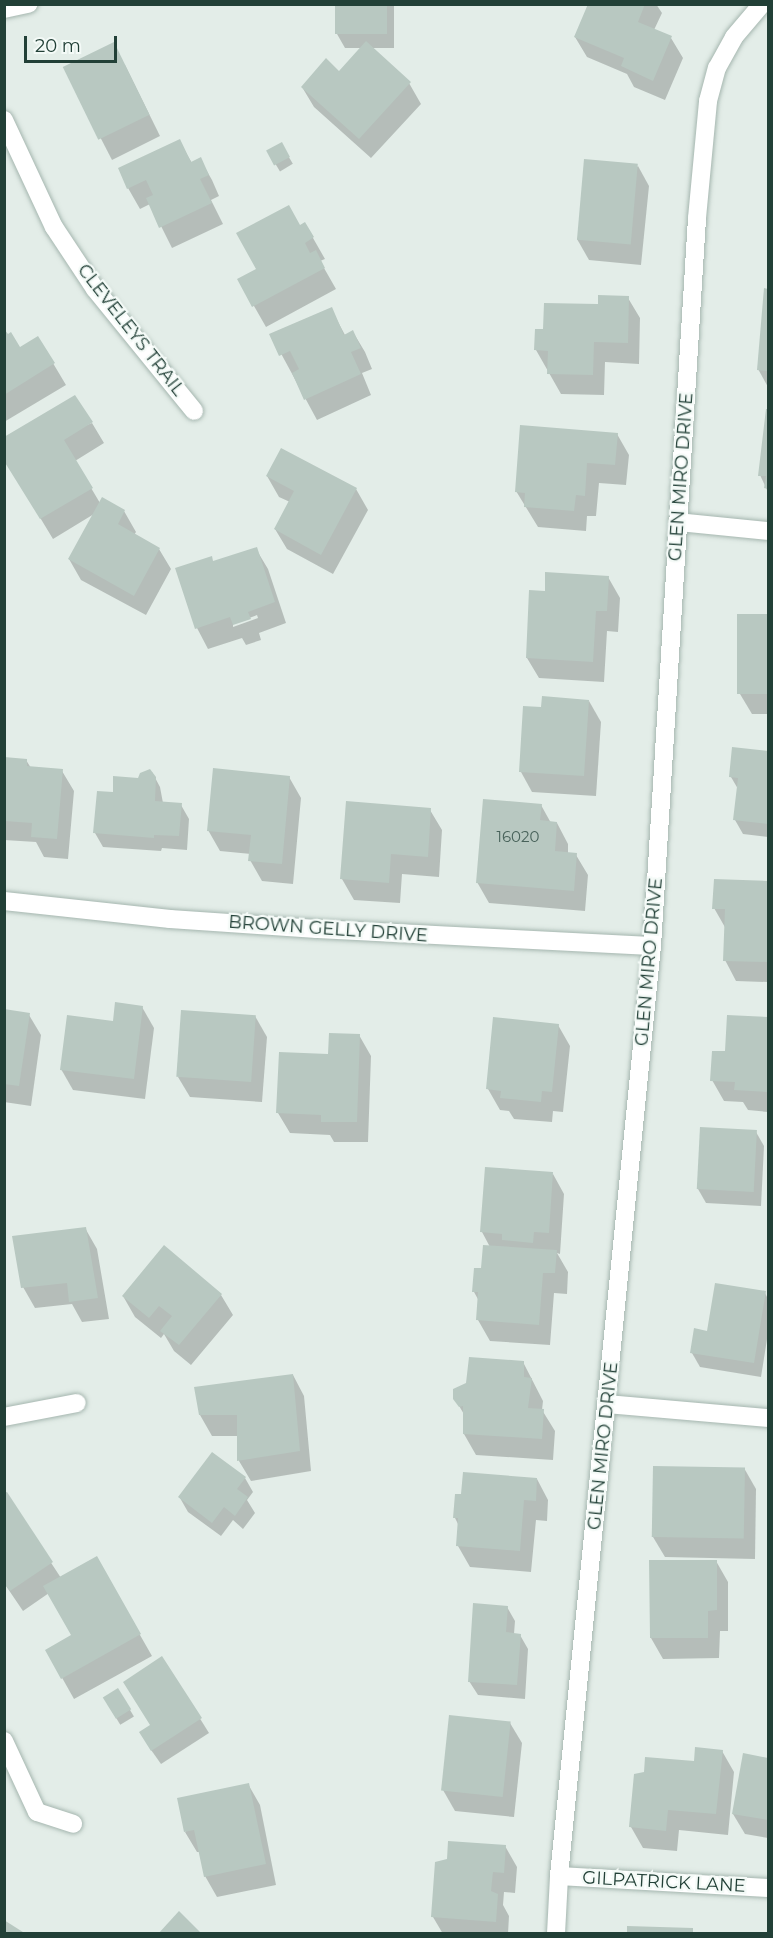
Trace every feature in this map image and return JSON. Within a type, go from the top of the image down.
[{"type":"street","points":[[4,9],[28,4]]},
{"type":"street","name":"GLEN MIRO DRIVE","points":[[556,1934],[559,1876],[652,946],[697,218],[708,101],[717,68],[734,37],[762,4]]},
{"type":"street","name":"CLEVELEYS TRAIL","points":[[4,120],[60,236],[124,327],[194,411]]},
{"type":"street","points":[[678,522],[768,531]]},
{"type":"street","name":"BROWN GELLY DRIVE","points":[[4,901],[170,918],[306,928],[652,946]]},
{"type":"street","points":[[4,1417],[77,1403]]},
{"type":"street","points":[[608,1404],[768,1418]]},
{"type":"street","points":[[4,1741],[37,1812],[73,1824]]},
{"type":"street","name":"GILPATRICK LANE","points":[[559,1876],[768,1888]]},
{"type":"building","points":[[335,4],[387,4],[387,34],[335,34]]},
{"type":"building","points":[[588,4],[645,4],[638,22],[672,36],[653,81],[621,66],[624,58],[574,37]]},
{"type":"building","points":[[366,41],[411,82],[359,139],[301,87],[326,58],[339,71]]},
{"type":"building","points":[[114,42],[150,115],[98,140],[63,67]]},
{"type":"building","points":[[180,139],[191,162],[201,157],[209,175],[200,179],[212,203],[159,228],[146,198],[153,195],[146,180],[127,189],[118,168]]},
{"type":"building","points":[[282,142],[290,157],[274,165],[266,150]]},
{"type":"building","points":[[584,159],[638,164],[631,244],[577,240]]},
{"type":"building","points":[[289,205],[300,225],[305,222],[314,237],[305,243],[310,253],[316,250],[325,268],[252,307],[237,279],[256,269],[236,233]]},
{"type":"building","points":[[764,288],[768,289],[768,371],[757,370]]},
{"type":"building","points":[[598,295],[629,296],[628,343],[594,342],[593,375],[547,374],[548,351],[534,350],[535,329],[543,329],[544,303],[598,304]]},
{"type":"building","points":[[332,307],[344,335],[353,330],[361,348],[351,352],[361,374],[304,400],[292,373],[299,369],[290,351],[279,356],[269,334]]},
{"type":"building","points":[[4,329],[8,334],[11,332],[20,347],[38,336],[55,363],[4,395]]},
{"type":"building","points":[[75,395],[93,422],[64,440],[93,488],[40,519],[4,461],[4,437]]},
{"type":"building","points":[[766,409],[768,409],[768,489],[764,488],[766,476],[758,476]]},
{"type":"building","points":[[520,425],[618,433],[615,465],[587,463],[585,496],[576,495],[574,511],[524,507],[525,493],[515,492]]},
{"type":"building","points":[[281,448],[357,488],[321,555],[274,529],[294,491],[266,476]]},
{"type":"building","points":[[102,497],[125,510],[118,524],[160,548],[134,596],[68,559]]},
{"type":"building","points":[[257,547],[275,602],[248,612],[251,619],[233,625],[230,617],[195,629],[175,568],[212,556],[213,561]]},
{"type":"building","points":[[545,572],[609,576],[607,611],[596,611],[593,662],[526,658],[529,590],[545,591]]},
{"type":"building","points":[[737,614],[768,614],[768,694],[737,694]]},
{"type":"building","points":[[542,696],[589,700],[584,776],[519,772],[523,706],[541,707]]},
{"type":"building","points":[[732,747],[768,751],[768,824],[733,820],[738,778],[729,777]]},
{"type":"building","points":[[4,757],[27,759],[27,766],[63,769],[57,839],[31,837],[32,823],[4,821]]},
{"type":"building","points":[[213,768],[290,776],[282,864],[248,861],[251,835],[207,831]]},
{"type":"building","points":[[150,769],[156,777],[155,801],[182,803],[179,836],[154,835],[154,838],[93,833],[97,791],[113,792],[113,776],[138,778],[140,773]]},
{"type":"building","points":[[483,799],[542,804],[540,820],[557,822],[555,851],[577,853],[574,891],[476,883]]},
{"type":"building","points":[[346,801],[431,808],[428,857],[391,854],[389,883],[340,879]]},
{"type":"building","points":[[714,879],[768,881],[768,962],[723,961],[725,909],[712,909]]},
{"type":"building","points":[[115,1002],[143,1006],[134,1079],[60,1070],[67,1015],[113,1021]]},
{"type":"building","points":[[4,1009],[30,1013],[19,1086],[4,1084]]},
{"type":"building","points":[[181,1010],[256,1015],[251,1082],[176,1077]]},
{"type":"building","points":[[727,1015],[768,1017],[768,1092],[734,1090],[735,1082],[710,1081],[712,1051],[725,1051]]},
{"type":"building","points":[[493,1017],[559,1024],[552,1092],[542,1091],[541,1102],[500,1098],[501,1091],[486,1089]]},
{"type":"building","points":[[329,1033],[360,1034],[357,1122],[321,1122],[321,1115],[276,1113],[279,1052],[328,1054]]},
{"type":"building","points":[[700,1127],[757,1130],[754,1192],[697,1189]]},
{"type":"building","points":[[485,1167],[553,1172],[549,1233],[534,1232],[533,1243],[502,1240],[502,1234],[480,1232]]},
{"type":"building","points":[[86,1227],[98,1298],[69,1302],[67,1283],[21,1288],[12,1236]]},
{"type":"building","points":[[164,1245],[222,1294],[179,1345],[160,1331],[172,1316],[159,1306],[149,1318],[122,1296]]},
{"type":"building","points":[[483,1245],[557,1250],[555,1273],[543,1273],[539,1325],[476,1320],[478,1292],[472,1292],[474,1268],[481,1268]]},
{"type":"building","points":[[715,1283],[766,1291],[754,1363],[690,1353],[694,1328],[707,1331]]},
{"type":"building","points":[[469,1357],[524,1361],[524,1377],[532,1378],[528,1408],[544,1409],[542,1439],[463,1434],[463,1406],[459,1407],[453,1399],[453,1389],[466,1383]]},
{"type":"building","points":[[293,1374],[300,1451],[237,1461],[237,1415],[199,1415],[194,1387]]},
{"type":"building","points":[[212,1452],[246,1477],[237,1489],[248,1497],[235,1516],[224,1507],[212,1523],[178,1497]]},
{"type":"building","points":[[653,1466],[745,1468],[744,1539],[652,1537]]},
{"type":"building","points":[[463,1472],[537,1478],[536,1501],[524,1500],[520,1551],[456,1546],[458,1518],[453,1518],[455,1494],[461,1494]]},
{"type":"building","points":[[7,1492],[53,1562],[10,1591],[4,1583],[4,1493]]},
{"type":"building","points":[[97,1556],[141,1634],[61,1679],[45,1650],[71,1635],[43,1586]]},
{"type":"building","points":[[649,1560],[717,1560],[717,1610],[708,1611],[708,1638],[650,1638]]},
{"type":"building","points":[[473,1603],[508,1606],[506,1632],[521,1634],[517,1685],[468,1682]]},
{"type":"building","points":[[162,1656],[202,1718],[151,1751],[139,1732],[150,1725],[123,1682]]},
{"type":"building","points":[[118,1688],[131,1709],[116,1719],[103,1698]]},
{"type":"building","points":[[449,1715],[511,1721],[503,1797],[441,1791]]},
{"type":"building","points":[[695,1747],[723,1750],[716,1814],[668,1810],[666,1831],[629,1827],[634,1774],[644,1772],[645,1757],[694,1761]]},
{"type":"building","points":[[743,1753],[768,1758],[768,1820],[732,1814]]},
{"type":"building","points":[[249,1783],[266,1864],[204,1877],[194,1830],[184,1832],[177,1798]]},
{"type":"building","points":[[448,1841],[506,1845],[504,1873],[493,1872],[491,1891],[498,1894],[496,1922],[431,1917],[435,1862],[447,1859]]},
{"type":"building","points":[[179,1911],[202,1934],[158,1934]]},
{"type":"building","points":[[4,1920],[26,1934],[4,1934]]},
{"type":"building","points":[[627,1926],[693,1928],[693,1934],[627,1934]]}]
